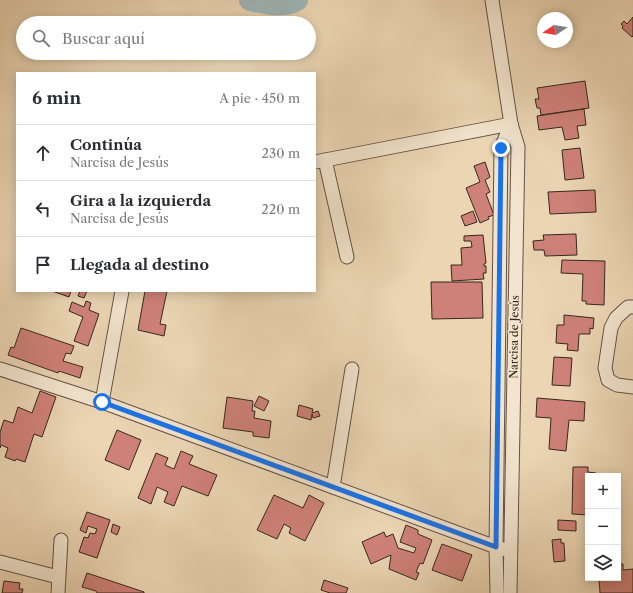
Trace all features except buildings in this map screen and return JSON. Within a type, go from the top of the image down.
[{"type":"street","points":[[346,257],[320,161],[511,124],[492,0]]},
{"type":"street","name":"Narcisa de Jesús","points":[[496,593],[501,148],[511,124]]},
{"type":"street","name":"Narcisa de Jesús","points":[[510,593],[518,147],[511,124]]},
{"type":"street","points":[[102,402],[122,292]]},
{"type":"street","points":[[633,307],[628,307],[616,318],[611,328],[604,368],[608,380],[616,385],[633,387]]},
{"type":"street","points":[[0,369],[102,402],[510,551]]},
{"type":"street","points":[[333,487],[352,369]]},
{"type":"street","points":[[58,593],[61,540]]},
{"type":"street","points":[[0,562],[58,577]]},
{"type":"waterway","points":[[250,0],[280,4],[286,4],[297,0]]},
{"type":"route","points":[[102,402],[496,547],[501,148]]}]
